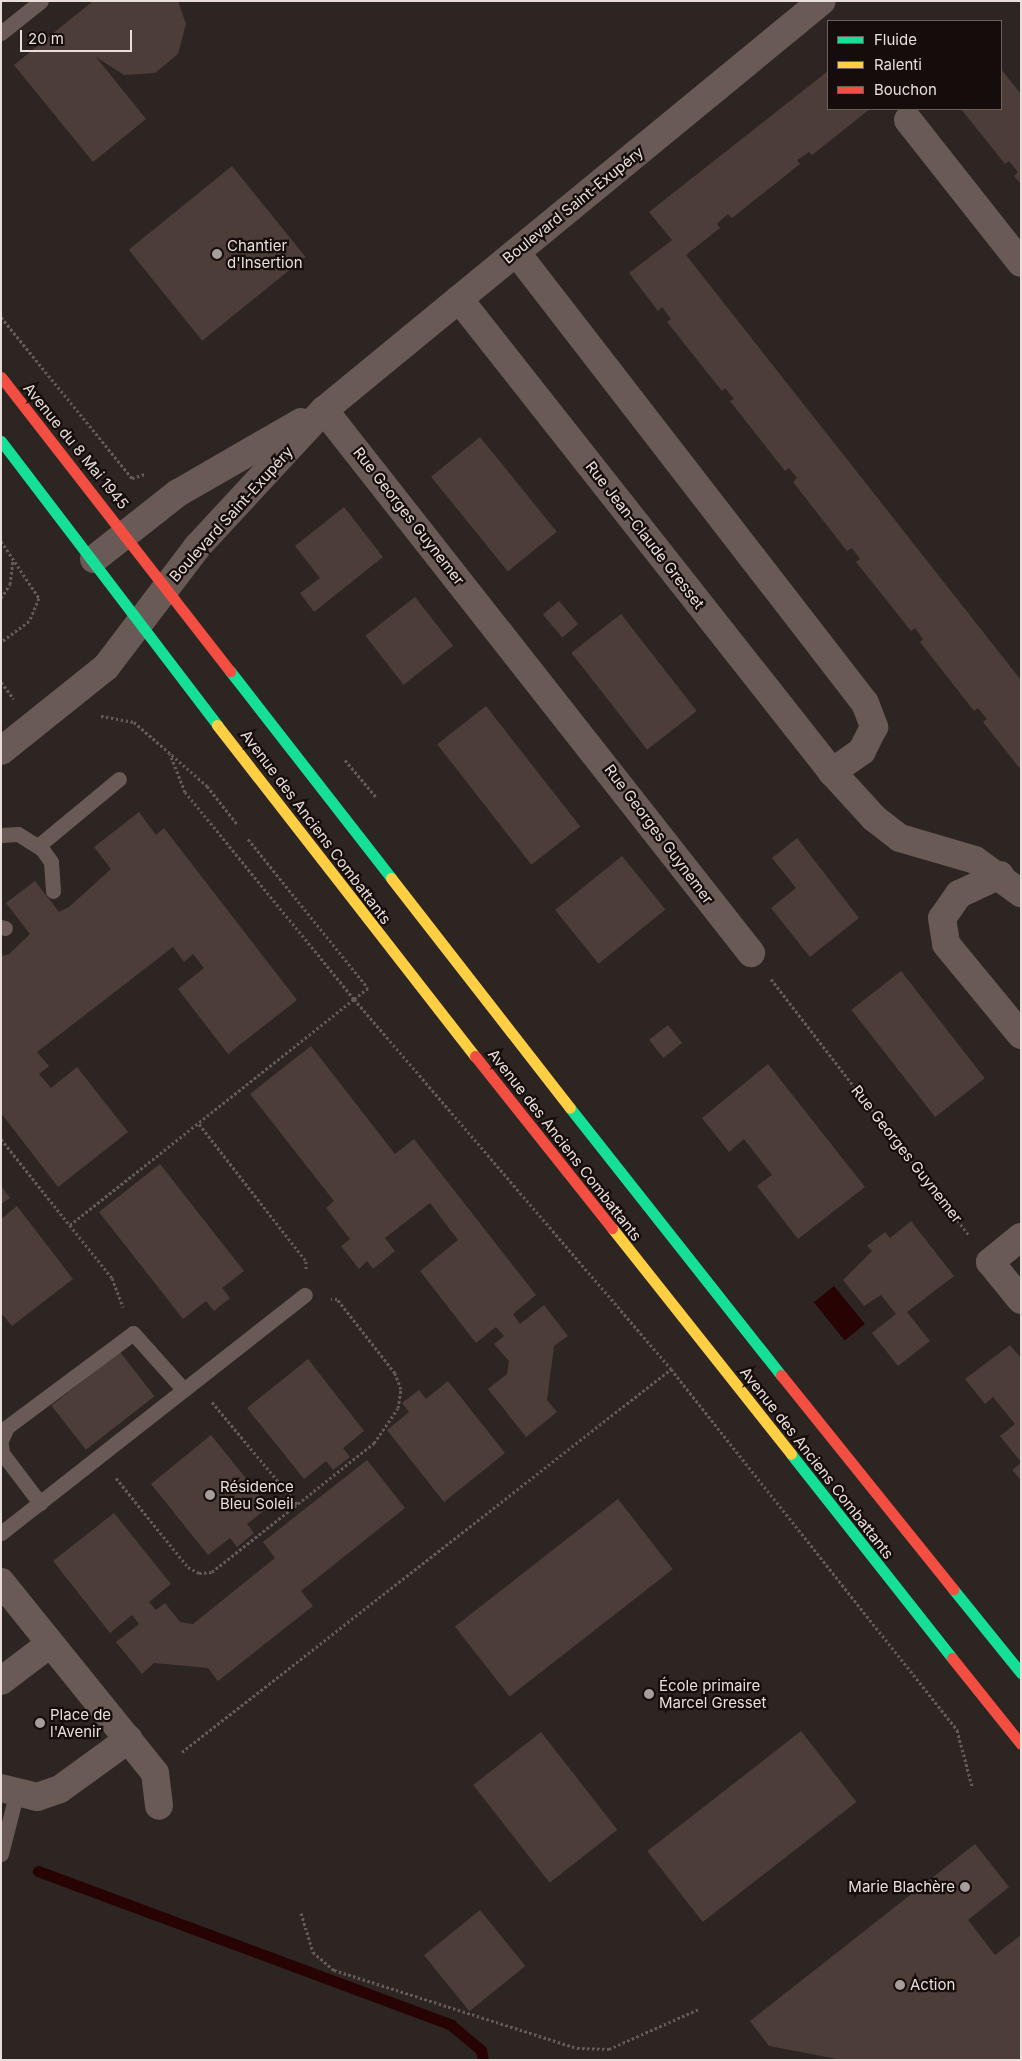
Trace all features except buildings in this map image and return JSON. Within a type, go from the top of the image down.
[{"type":"main road","name":"Avenue du 8 Mai 1945","points":[[1,377],[126,534]]},
{"type":"main road","points":[[1,441],[94,559]]},
{"type":"main road","name":"Avenue des Anciens Combattants","points":[[126,534],[695,1268],[1021,1673]]},
{"type":"main road","name":"Avenue des Anciens Combattants","points":[[94,559],[341,887],[1021,1744]]},
{"type":"street","name":"Boulevard Saint-Exupéry","points":[[1,751],[106,668],[167,586],[324,410],[822,1]]},
{"type":"street","points":[[908,120],[1021,263]]},
{"type":"street","points":[[516,252],[865,703],[874,727],[862,751],[832,772]]},
{"type":"street","name":"Rue Jean-Claude Gresset","points":[[459,299],[832,772],[874,818],[900,838],[975,860],[1000,875],[1021,893]]},
{"type":"street","name":"Boulevard Saint-Exupéry","points":[[94,559],[194,483],[324,410]]},
{"type":"street","name":"Rue Georges Guynemer","points":[[324,410],[750,953]]},
{"type":"street","points":[[1000,875],[959,894],[942,918],[946,944],[1021,1035]]},
{"type":"street","points":[[1021,1237],[990,1262],[1021,1300]]},
{"type":"street","points":[[1,1582],[155,1773],[159,1806]]},
{"type":"street","points":[[1,1681],[50,1644]]},
{"type":"street","points":[[9,1791],[37,1797],[60,1789],[129,1739]]},
{"type":"lane","points":[[1,33],[41,1]]},
{"type":"lane","points":[[38,846],[119,779]]},
{"type":"lane","points":[[1,835],[18,834],[38,846],[50,862],[53,891]]},
{"type":"lane","points":[[1,1533],[306,1295]]},
{"type":"lane","points":[[1,1440],[7,1427],[133,1333],[189,1385]]},
{"type":"lane","points":[[1,1445],[2,1453],[40,1503]]},
{"type":"lane","points":[[1,1854],[9,1791]]},
{"type":"path","points":[[1,317],[132,478]]},
{"type":"path","points":[[1,542],[13,557],[39,598],[29,621],[1,642]]},
{"type":"path","points":[[1,598],[10,584],[13,557]]},
{"type":"path","points":[[1,682],[34,725]]},
{"type":"path","points":[[95,720],[103,714],[134,722],[207,786],[237,824]]},
{"type":"path","points":[[170,754],[185,792],[354,999],[671,1369],[957,1730],[972,1786]]},
{"type":"path","points":[[345,760],[376,797]]},
{"type":"path","points":[[70,1225],[368,988],[248,839]]},
{"type":"path","name":"Rue Georges Guynemer","points":[[750,953],[990,1262]]},
{"type":"path","points":[[99,1456],[188,1567],[199,1573],[212,1572],[374,1443],[398,1408],[402,1389],[395,1373],[337,1299],[306,1295],[306,1260],[199,1124]]},
{"type":"path","points":[[1,1139],[112,1278],[133,1333]]},
{"type":"path","points":[[155,1773],[671,1369]]},
{"type":"path","points":[[189,1385],[297,1504]]},
{"type":"path","points":[[301,1913],[313,1952],[334,1970],[577,2048],[609,2049],[699,2008]]},
{"type":"shaded area","points":[[834,1286],[865,1324],[845,1340],[814,1302]]},
{"type":"waterway","points":[[38,1871],[451,2025],[481,2050],[483,2060]]},
{"type":"traffic: fast","points":[[1,441],[217,725]]},
{"type":"traffic: fast","points":[[230,671],[391,878]]},
{"type":"traffic: fast","points":[[570,1108],[781,1375]]},
{"type":"traffic: fast","points":[[791,1454],[952,1658]]},
{"type":"traffic: fast","points":[[953,1589],[1021,1673]]},
{"type":"traffic: slow","points":[[217,725],[475,1056]]},
{"type":"traffic: slow","points":[[391,878],[570,1108]]},
{"type":"traffic: slow","points":[[612,1228],[791,1454]]},
{"type":"traffic: jam","points":[[1,377],[230,671]]},
{"type":"traffic: jam","points":[[475,1056],[612,1228]]},
{"type":"traffic: jam","points":[[781,1375],[953,1589]]},
{"type":"traffic: jam","points":[[952,1658],[1021,1744]]},
{"type":"place","name":"Chantier d'Insertion","points":[[217,254]]},
{"type":"place","name":"Résidence Bleu Soleil","points":[[210,1495]]},
{"type":"place","name":"École primaire Marcel Gresset","points":[[649,1694]]},
{"type":"place","name":"Place de l'Avenir","points":[[40,1723]]},
{"type":"place","name":"Marie Blachère","points":[[965,1887]]},
{"type":"place","name":"Action","points":[[900,1985]]}]
